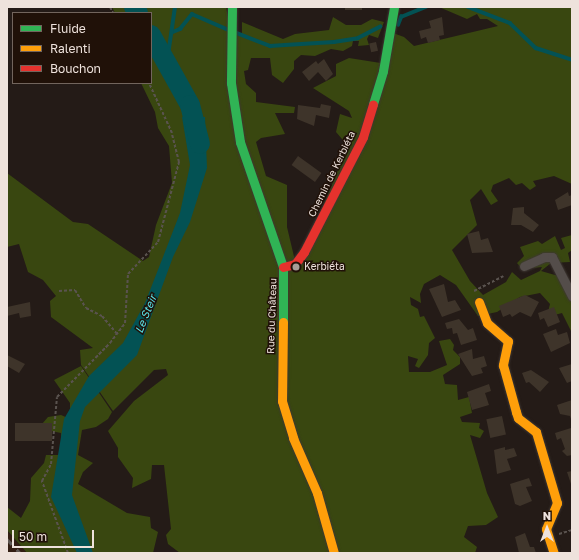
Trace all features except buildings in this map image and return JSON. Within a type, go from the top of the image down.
[{"type":"street","name":"Rue du Château","points":[[232,7],[231,83],[240,142],[250,181],[283,267],[282,401],[293,438],[319,500],[334,553]]},
{"type":"street","name":"Chemin de Kerbiéta","points":[[283,267],[295,264],[304,252],[363,137],[383,71],[394,7]]},
{"type":"street","points":[[524,266],[544,257],[552,257],[572,296]]},
{"type":"street","points":[[480,302],[484,320],[509,342],[503,365],[517,416],[536,432],[557,502],[546,529],[554,553]]},
{"type":"path","points":[[68,553],[42,481],[51,464],[58,397],[117,334],[127,317],[128,274],[158,242],[178,162],[172,133],[149,84]]},
{"type":"path","points":[[473,292],[503,276]]},
{"type":"path","points":[[59,291],[76,290],[86,308],[102,316],[117,334]]},
{"type":"shaded area","points":[[7,531],[27,553],[7,553]]},
{"type":"green space","points":[[112,7],[226,7],[231,32],[242,34],[242,22],[283,39],[295,34],[329,30],[333,17],[346,25],[361,25],[372,19],[384,22],[378,38],[369,35],[367,39],[369,45],[358,46],[359,41],[353,41],[352,46],[343,51],[331,49],[315,56],[301,55],[294,61],[294,69],[283,83],[272,75],[270,58],[251,58],[248,70],[244,71],[246,84],[256,93],[256,102],[295,107],[294,113],[275,113],[285,134],[261,138],[256,142],[266,176],[287,185],[287,227],[297,269],[348,146],[336,132],[340,114],[352,118],[349,111],[313,88],[336,76],[336,64],[349,58],[387,64],[393,33],[404,37],[414,46],[498,26],[487,19],[480,19],[477,14],[467,19],[439,7],[572,7],[572,184],[554,176],[533,181],[536,186],[530,190],[522,183],[516,185],[509,178],[493,185],[491,191],[498,201],[491,205],[481,189],[470,200],[477,225],[452,250],[470,281],[483,295],[506,282],[512,272],[521,280],[540,271],[542,267],[522,269],[517,263],[524,256],[520,247],[538,241],[542,244],[555,236],[561,250],[565,248],[561,238],[572,235],[572,250],[568,253],[570,262],[551,263],[541,271],[562,277],[572,298],[572,333],[562,313],[551,316],[548,312],[550,304],[540,293],[520,297],[497,312],[478,316],[456,285],[440,275],[424,284],[420,294],[421,303],[410,297],[411,305],[418,309],[420,317],[424,316],[435,338],[429,343],[428,355],[419,368],[415,366],[418,359],[408,356],[409,372],[430,372],[447,365],[439,341],[450,339],[454,345],[453,350],[460,357],[460,364],[443,375],[445,384],[457,385],[458,400],[469,397],[472,413],[460,417],[462,422],[480,423],[479,428],[484,431],[480,438],[470,435],[487,493],[498,517],[486,525],[468,526],[464,537],[477,547],[475,553],[180,553],[168,544],[166,535],[171,529],[164,465],[152,465],[151,479],[132,488],[133,478],[118,457],[118,448],[108,431],[134,401],[168,375],[166,369],[154,370],[113,411],[81,365],[80,350],[93,348],[51,317],[50,301],[56,296],[43,280],[28,272],[19,244],[7,247],[7,173],[73,222],[88,224],[143,261],[149,257],[156,225],[172,183],[169,146],[158,128],[155,112],[141,84],[152,84],[152,12],[114,12]]},
{"type":"green space","points":[[81,366],[112,412],[108,419],[96,427],[82,430],[78,455],[93,463],[83,472],[78,484],[127,513],[150,517],[151,528],[158,532],[153,553],[27,553],[7,530],[7,507],[21,518],[30,501],[31,478],[44,463],[46,455],[61,455],[61,433],[46,430],[42,424],[48,417],[61,415],[70,419],[70,403],[54,380]]},
{"type":"water","points":[[182,117],[205,117],[207,168],[190,222],[173,257],[137,355],[85,407],[80,421],[72,495],[93,553],[77,553],[51,497],[64,419],[89,376],[123,343],[145,303],[163,257],[180,213],[190,165]]},
{"type":"waterway","name":"Le Steir","points":[[134,7],[137,12]]},
{"type":"waterway","name":"Le Steir","points":[[167,62],[175,7]]},
{"type":"waterway","points":[[398,25],[401,17],[426,7]]},
{"type":"waterway","points":[[468,7],[510,23],[536,48],[572,60]]},
{"type":"waterway","points":[[173,32],[180,29],[192,14],[229,30]]},
{"type":"waterway","points":[[234,32],[270,46],[334,42],[358,38],[380,27]]},
{"type":"waterway","name":"Le Steir","points":[[152,37],[190,105],[200,144]]},
{"type":"railway","points":[[7,539],[20,553]]},
{"type":"traffic: fast","points":[[232,7],[231,83],[240,142],[283,267],[283,322]]},
{"type":"traffic: fast","points":[[373,104],[383,71],[394,7]]},
{"type":"traffic: slow","points":[[479,302],[487,323],[508,341],[503,365],[516,412],[518,418],[536,432],[557,503],[546,529],[554,553]]},
{"type":"traffic: slow","points":[[283,322],[282,401],[293,438],[317,493],[334,553]]},
{"type":"traffic: jam","points":[[283,267],[295,264],[304,252],[363,137],[373,104]]},
{"type":"place","name":"Kerbiéta","points":[[296,267]]}]
